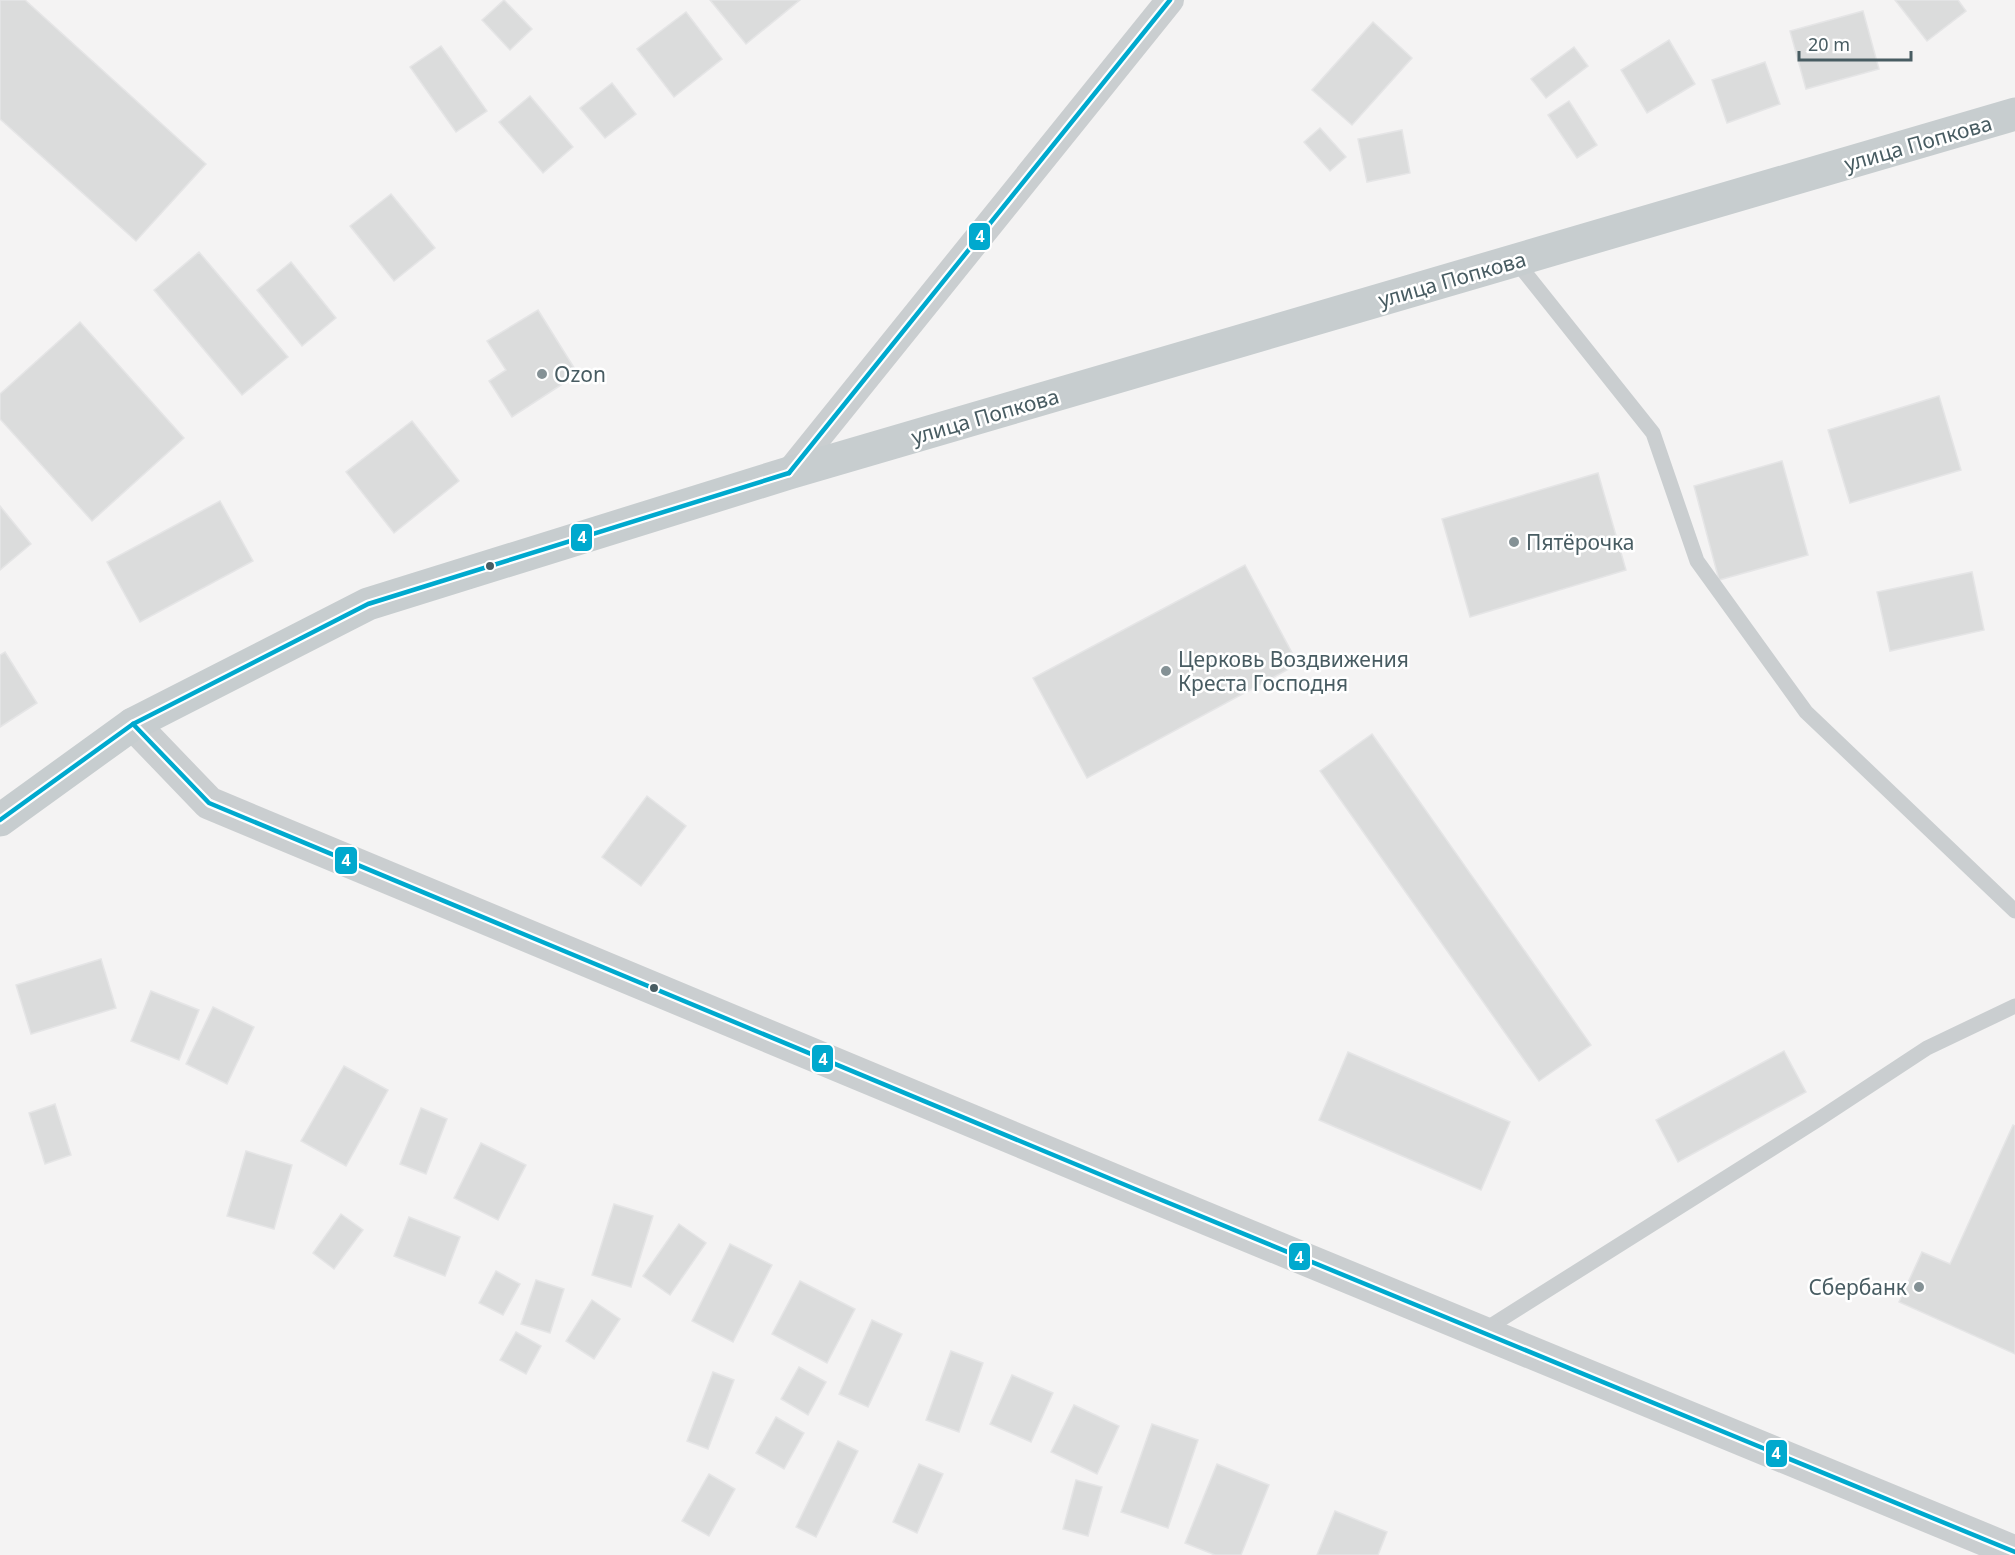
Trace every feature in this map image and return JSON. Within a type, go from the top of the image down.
[{"type":"main road","name":"улица Попкова","points":[[0,820],[133,724],[368,604],[789,473],[2015,114]]},
{"type":"street","points":[[789,473],[1170,0]]},
{"type":"street","points":[[133,724],[209,803],[2015,1552]]},
{"type":"lane","points":[[1515,260],[1653,433],[1697,561],[1806,712],[2015,911]]},
{"type":"lane","points":[[1481,1332],[1819,1119],[1927,1048],[2015,1006]]},
{"type":"building","points":[[0,0],[25,0],[206,164],[136,241],[0,119]]},
{"type":"building","points":[[504,0],[532,29],[510,50],[482,20]]},
{"type":"building","points":[[710,0],[800,0],[746,44]]},
{"type":"building","points":[[1895,0],[1958,0],[1966,11],[1927,41]]},
{"type":"building","points":[[1863,11],[1879,69],[1806,89],[1790,31]]},
{"type":"building","points":[[686,12],[722,59],[674,97],[637,49]]},
{"type":"building","points":[[1373,22],[1412,58],[1352,125],[1312,90]]},
{"type":"building","points":[[1669,40],[1695,84],[1647,113],[1621,70]]},
{"type":"building","points":[[441,46],[487,111],[456,132],[410,67]]},
{"type":"building","points":[[1574,47],[1588,66],[1546,98],[1531,79]]},
{"type":"building","points":[[1765,62],[1780,104],[1727,123],[1712,80]]},
{"type":"building","points":[[612,83],[636,114],[605,138],[580,108]]},
{"type":"building","points":[[530,96],[573,147],[543,173],[499,122]]},
{"type":"building","points":[[1569,101],[1597,145],[1577,158],[1548,115]]},
{"type":"building","points":[[1320,128],[1346,157],[1330,171],[1304,142]]},
{"type":"building","points":[[1402,130],[1410,173],[1367,182],[1358,139]]},
{"type":"building","points":[[391,194],[435,248],[394,281],[350,226]]},
{"type":"building","points":[[199,252],[288,357],[242,395],[154,290]]},
{"type":"building","points":[[291,262],[336,318],[302,346],[257,290]]},
{"type":"building","points":[[538,310],[578,374],[512,417],[489,381],[506,370],[487,341]]},
{"type":"building","points":[[80,322],[184,438],[92,521],[0,419],[0,394]]},
{"type":"building","points":[[1939,396],[1961,470],[1850,503],[1828,430]]},
{"type":"building","points":[[412,421],[459,481],[394,533],[346,472]]},
{"type":"building","points":[[1782,461],[1808,555],[1719,580],[1694,486]]},
{"type":"building","points":[[1598,473],[1626,570],[1470,617],[1442,519]]},
{"type":"building","points":[[220,501],[253,561],[140,622],[107,562]]},
{"type":"building","points":[[0,506],[31,544],[0,570]]},
{"type":"building","name":"Церковь Воздвижения Креста Господня","points":[[1245,565],[1298,664],[1087,778],[1033,678]]},
{"type":"building","points":[[1972,572],[1984,630],[1890,651],[1877,592]]},
{"type":"building","points":[[5,652],[37,703],[0,727],[0,655]]},
{"type":"building","points":[[1372,734],[1591,1045],[1539,1081],[1320,771]]},
{"type":"building","points":[[647,796],[686,826],[641,886],[602,857]]},
{"type":"building","points":[[101,959],[116,1008],[31,1034],[16,985]]},
{"type":"building","points":[[151,991],[199,1010],[179,1060],[131,1041]]},
{"type":"building","points":[[213,1007],[254,1027],[227,1084],[186,1064]]},
{"type":"building","points":[[1784,1051],[1806,1092],[1678,1162],[1656,1120]]},
{"type":"building","points":[[1348,1052],[1510,1122],[1481,1190],[1319,1120]]},
{"type":"building","points":[[344,1066],[388,1090],[346,1166],[301,1141]]},
{"type":"building","points":[[55,1104],[71,1155],[45,1164],[29,1113]]},
{"type":"building","points":[[421,1108],[447,1119],[426,1174],[400,1164]]},
{"type":"building","points":[[2013,1125],[2015,1126],[2015,1354],[1899,1302],[1922,1252],[1950,1264]]},
{"type":"building","points":[[481,1143],[526,1165],[498,1220],[454,1198]]},
{"type":"building","points":[[246,1151],[292,1165],[274,1229],[227,1216]]},
{"type":"building","points":[[614,1204],[653,1216],[631,1287],[592,1275]]},
{"type":"building","points":[[341,1214],[363,1230],[334,1269],[313,1253]]},
{"type":"building","points":[[409,1217],[460,1237],[445,1276],[394,1256]]},
{"type":"building","points":[[679,1224],[706,1243],[670,1295],[643,1276]]},
{"type":"building","points":[[730,1244],[772,1265],[733,1342],[692,1321]]},
{"type":"building","points":[[496,1271],[520,1284],[503,1315],[479,1303]]},
{"type":"building","points":[[536,1280],[564,1289],[550,1333],[521,1324]]},
{"type":"building","points":[[800,1281],[855,1309],[827,1363],[772,1334]]},
{"type":"building","points":[[592,1300],[620,1319],[594,1359],[566,1341]]},
{"type":"building","points":[[872,1320],[902,1334],[868,1407],[839,1394]]},
{"type":"building","points":[[516,1332],[541,1346],[526,1374],[500,1360]]},
{"type":"building","points":[[951,1351],[983,1363],[959,1432],[926,1420]]},
{"type":"building","points":[[799,1367],[826,1382],[808,1415],[781,1399]]},
{"type":"building","points":[[713,1372],[734,1380],[708,1449],[687,1441]]},
{"type":"building","points":[[1012,1375],[1053,1393],[1031,1442],[990,1424]]},
{"type":"building","points":[[1074,1405],[1119,1426],[1097,1474],[1051,1452]]},
{"type":"building","points":[[776,1417],[804,1433],[784,1469],[756,1453]]},
{"type":"building","points":[[1152,1424],[1198,1440],[1168,1528],[1121,1512]]},
{"type":"building","points":[[838,1441],[858,1451],[816,1537],[796,1527]]},
{"type":"building","points":[[919,1464],[943,1474],[917,1533],[893,1522]]},
{"type":"building","points":[[1217,1464],[1269,1485],[1241,1555],[1215,1555],[1185,1543]]},
{"type":"building","points":[[709,1474],[735,1489],[709,1536],[682,1521]]},
{"type":"building","points":[[1076,1480],[1102,1487],[1088,1536],[1063,1529]]},
{"type":"building","points":[[1335,1511],[1387,1532],[1378,1555],[1317,1555]]},
{"type":"transit line","name":"4","points":[[789,473],[1170,0]]},
{"type":"transit line","name":"4","points":[[0,820],[133,724],[368,604],[789,473]]},
{"type":"transit line","name":"4","points":[[133,724],[209,803],[1147,1194],[2015,1552]]},
{"type":"place","name":"Ozon","points":[[542,374]]},
{"type":"place","name":"Пятёрочка","points":[[1514,542]]},
{"type":"place","name":"Церковь Воздвижения Креста Господня","points":[[1166,671]]},
{"type":"place","name":"Сбербанк","points":[[1919,1287]]}]
